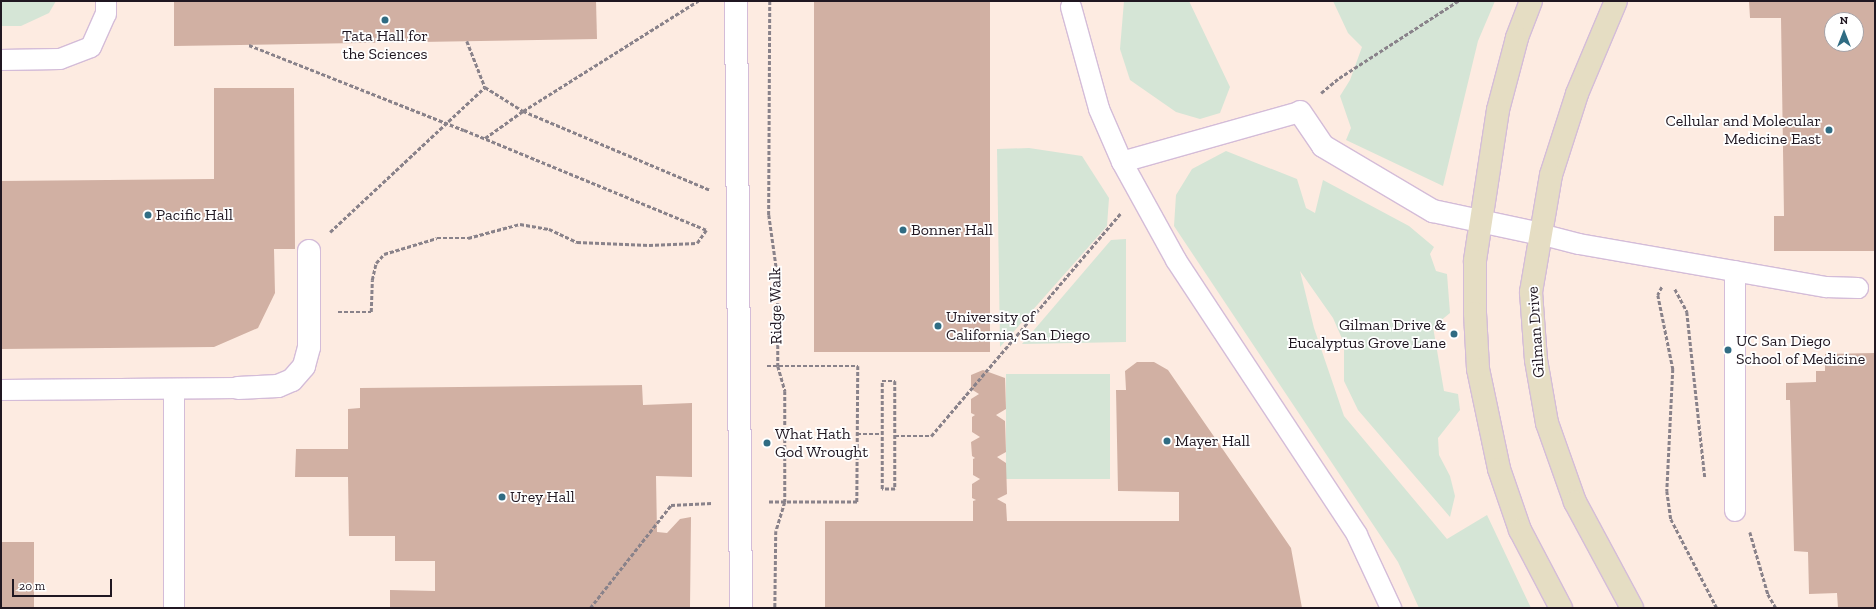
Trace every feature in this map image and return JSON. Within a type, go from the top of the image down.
[{"type":"main road","points":[[1531,1],[1517,38],[1498,110],[1475,261],[1475,313],[1478,369],[1486,416],[1520,530],[1561,608]]},
{"type":"main road","name":"Gilman Drive","points":[[1616,1],[1577,94],[1552,175],[1540,234],[1531,292],[1536,360],[1547,423],[1575,502],[1632,608]]},
{"type":"street","points":[[736,1],[741,608]]},
{"type":"street","points":[[1300,112],[1323,146],[1433,211],[1540,234]]},
{"type":"street","points":[[238,388],[278,386],[292,380],[304,366],[309,347],[309,252]]},
{"type":"lane","points":[[1,60],[60,59],[91,47],[106,14],[106,1]]},
{"type":"lane","points":[[1070,7],[1099,109],[1122,162],[1176,260],[1357,535],[1391,608]]},
{"type":"lane","points":[[1122,162],[1300,112]]},
{"type":"lane","points":[[1540,234],[1666,259],[1826,287],[1858,288]]},
{"type":"lane","points":[[1735,271],[1735,511]]},
{"type":"lane","points":[[1,390],[238,388]]},
{"type":"lane","points":[[174,389],[174,608]]},
{"type":"path","points":[[485,139],[523,110],[698,1]]},
{"type":"path","name":"Ridge Walk","points":[[770,1],[769,215],[778,279],[778,366],[786,391],[785,502],[776,531],[775,608]]},
{"type":"path","points":[[1300,112],[1339,78],[1458,1]]},
{"type":"path","points":[[467,41],[486,87],[523,110],[738,212],[769,215]]},
{"type":"path","points":[[249,45],[464,130],[706,230]]},
{"type":"path","points":[[309,252],[486,87]]},
{"type":"path","points":[[895,436],[932,436],[1120,214],[1120,207]]},
{"type":"path","points":[[331,312],[371,312],[372,280],[380,258],[384,254],[437,238],[468,238],[520,224],[549,229],[577,242],[649,245],[697,243],[706,230],[738,212],[769,215]]},
{"type":"path","points":[[1666,259],[1665,282],[1658,295],[1673,369],[1667,491],[1671,519],[1717,608]]},
{"type":"path","points":[[590,608],[671,505],[740,501],[857,502],[858,366],[739,365]]},
{"type":"path","points":[[882,381],[895,381],[895,436],[895,489],[882,489],[882,381]]},
{"type":"path","points":[[857,434],[882,434]]},
{"type":"shaded area","name":"University of California, San Diego","points":[[1,1],[1875,1],[1875,608],[1,608]]},
{"type":"green space","points":[[1,1],[56,1],[49,13],[21,26],[1,26]]},
{"type":"green space","points":[[1124,1],[1189,1],[1230,87],[1220,113],[1200,119],[1176,112],[1130,80],[1120,49]]},
{"type":"green space","points":[[1333,1],[1495,1],[1478,41],[1443,186],[1346,140],[1351,128],[1340,96],[1350,80],[1362,47],[1348,33]]},
{"type":"green space","points":[[1029,148],[1082,156],[1109,198],[1107,226],[1000,347],[997,149]]},
{"type":"green space","points":[[1226,151],[1297,179],[1306,208],[1315,213],[1323,180],[1409,226],[1434,247],[1430,254],[1436,271],[1447,274],[1450,313],[1433,327],[1444,391],[1458,394],[1460,410],[1438,438],[1439,455],[1450,476],[1455,496],[1450,517],[1358,410],[1344,381],[1344,343],[1333,318],[1300,271],[1314,328],[1344,416],[1447,539],[1487,515],[1531,608],[1419,608],[1398,562],[1174,226],[1176,195],[1192,169]]},
{"type":"green space","points":[[1126,239],[1126,342],[1022,344],[1111,240]]},
{"type":"green space","points":[[1006,374],[1110,374],[1110,479],[1006,479]]},
{"type":"building","name":"Tata Hall for the Sciences","points":[[174,1],[596,1],[597,39],[174,46]]},
{"type":"building","name":"Bonner Hall","points":[[814,1],[990,1],[990,352],[814,352]]},
{"type":"building","name":"Cellular and Molecular Medicine East","points":[[1749,1],[1875,1],[1875,251],[1774,251],[1774,216],[1784,216],[1781,18],[1750,18]]},
{"type":"building","name":"Pacific Hall","points":[[214,88],[294,88],[295,249],[274,249],[275,293],[258,328],[214,347],[1,349],[1,181],[214,179]]},
{"type":"building","points":[[1875,353],[1875,608],[1838,608],[1837,593],[1809,594],[1808,552],[1794,551],[1790,400],[1786,400],[1786,383],[1816,382],[1816,371],[1825,371],[1825,354]]},
{"type":"building","name":"Mayer Hall","points":[[1137,362],[1154,362],[1168,370],[1291,548],[1302,608],[825,608],[825,521],[973,521],[973,501],[976,500],[972,498],[972,484],[980,479],[973,475],[973,459],[975,458],[972,456],[971,442],[980,437],[972,432],[972,417],[975,415],[971,413],[971,399],[979,394],[971,389],[971,375],[983,370],[1005,378],[1006,409],[996,415],[1005,421],[1006,452],[997,457],[1006,463],[1007,494],[997,499],[1006,504],[1007,521],[1179,521],[1179,492],[1118,491],[1116,390],[1126,390],[1125,371]]},
{"type":"building","name":"Urey Hall","points":[[642,385],[643,405],[692,403],[692,477],[656,476],[657,532],[667,533],[680,519],[691,517],[690,608],[390,608],[390,590],[435,591],[435,561],[395,561],[395,536],[349,536],[348,477],[295,477],[296,449],[348,449],[348,409],[360,408],[360,388]]},
{"type":"building","points":[[1,542],[34,542],[34,608],[1,608]]},
{"type":"place","name":"Tata Hall for the Sciences","points":[[385,20]]},
{"type":"place","name":"Cellular and Molecular Medicine East","points":[[1829,130]]},
{"type":"place","name":"Pacific Hall","points":[[148,215]]},
{"type":"place","name":"Bonner Hall","points":[[903,230]]},
{"type":"place","name":"University of California, San Diego","points":[[938,326]]},
{"type":"place","name":"Gilman Drive & Eucalyptus Grove Lane","points":[[1454,334]]},
{"type":"place","name":"UC San Diego School of Medicine","points":[[1728,350]]},
{"type":"place","name":"Mayer Hall","points":[[1167,441]]},
{"type":"place","name":"What Hath God Wrought","points":[[767,443]]},
{"type":"place","name":"Urey Hall","points":[[502,497]]}]
